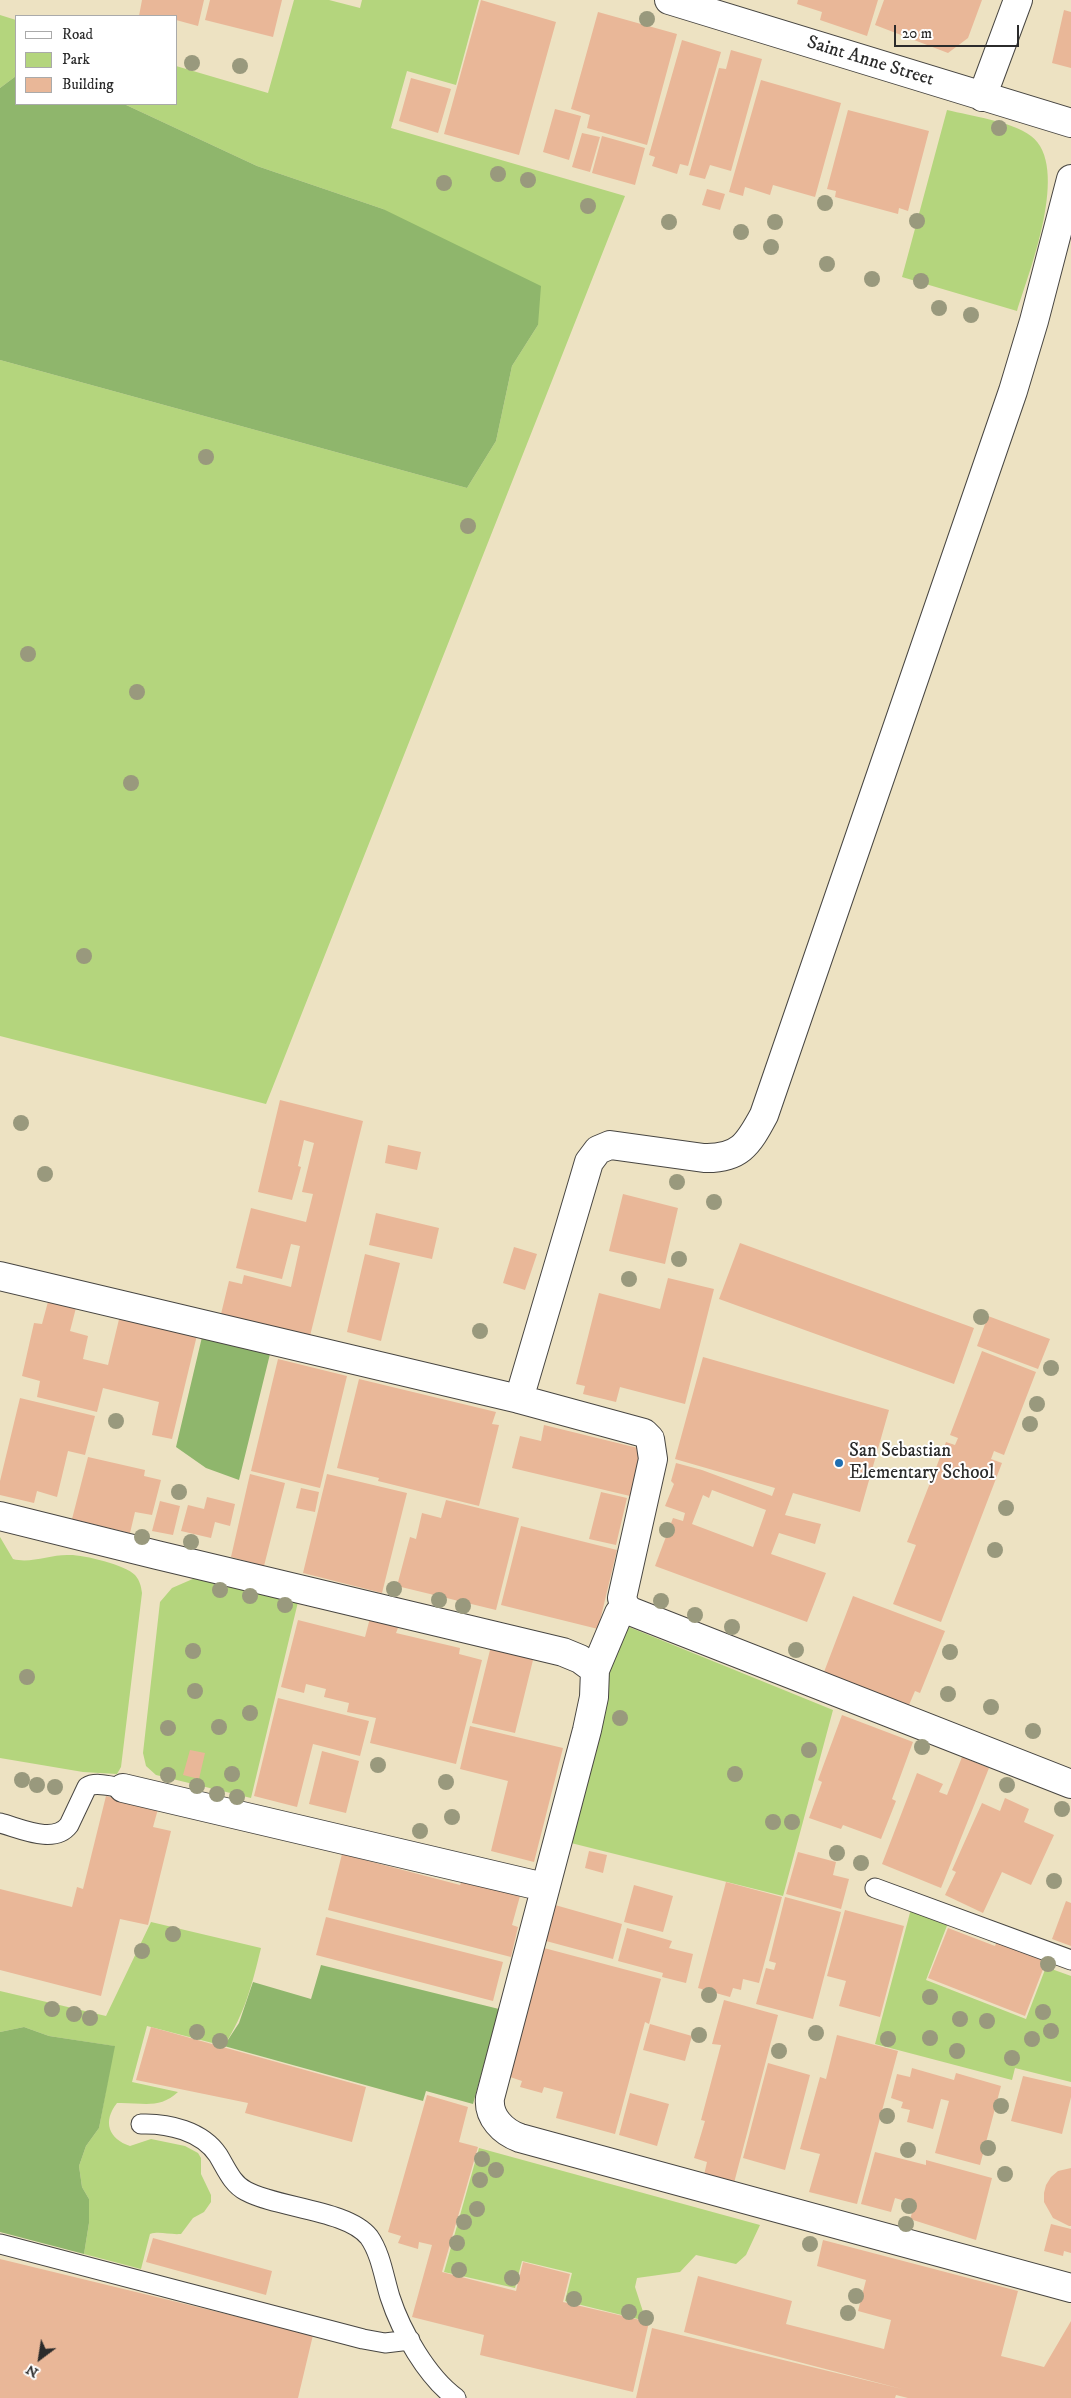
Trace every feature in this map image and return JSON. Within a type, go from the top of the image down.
[{"type":"street","name":"Saint Anne Street","points":[[669,0],[1071,124]]},
{"type":"street","points":[[982,97],[1018,0]]},
{"type":"street","points":[[519,1399],[589,1162],[598,1150],[610,1145],[704,1158],[718,1158],[732,1155],[745,1146],[764,1115],[1013,391],[1034,322],[1071,179]]},
{"type":"street","points":[[0,1276],[519,1399],[644,1432],[650,1439],[653,1459],[624,1589],[622,1600],[625,1606],[640,1616],[1071,1784]]},
{"type":"street","points":[[0,1516],[157,1556],[563,1652],[580,1659],[595,1670]]},
{"type":"street","points":[[625,1606],[619,1612],[595,1670],[592,1708],[490,2098],[489,2105],[494,2117],[502,2128],[520,2138],[1071,2288]]},
{"type":"street","points":[[123,1788],[544,1887]]},
{"type":"lane","points":[[0,1823],[48,1835],[57,1834],[65,1831],[87,1787],[91,1784],[123,1788]]},
{"type":"lane","points":[[875,1888],[1071,1960]]},
{"type":"lane","points":[[140,2124],[171,2125],[200,2139],[217,2153],[234,2181],[244,2190],[270,2200],[342,2220],[362,2230],[373,2245],[391,2299],[410,2340],[437,2381],[456,2398]]},
{"type":"lane","points":[[0,2244],[363,2339],[393,2343],[410,2340]]},
{"type":"green space","points":[[294,0],[329,0],[360,8],[362,0],[479,0],[456,85],[407,71],[391,128],[625,196],[266,1104],[0,1036],[0,360],[467,488],[496,441],[512,366],[538,325],[383,209],[257,166],[126,105],[178,105],[178,67],[268,93]]},
{"type":"green space","points":[[0,15],[15,20],[15,77],[0,88]]},
{"type":"green space","points":[[15,77],[15,105],[126,105],[257,166],[383,209],[541,286],[538,325],[512,366],[496,441],[467,488],[0,360],[0,88]]},
{"type":"green space","points":[[947,110],[1013,126],[1031,136],[1042,151],[1047,171],[1044,220],[1017,311],[902,277]]},
{"type":"green space","points":[[202,1337],[270,1354],[239,1480],[206,1468],[176,1447]]},
{"type":"green space","points":[[0,1537],[13,1559],[27,1560],[76,1555],[104,1561],[123,1568],[135,1575],[139,1581],[142,1593],[121,1767],[117,1774],[83,1772],[0,1758]]},
{"type":"green space","points":[[195,1578],[298,1602],[251,1798],[156,1775],[146,1766],[143,1753],[160,1602],[172,1588]]},
{"type":"green space","points":[[629,1627],[833,1710],[783,1896],[571,1843],[605,1678],[626,1629]]},
{"type":"green space","points":[[911,1909],[948,1923],[926,1980],[1026,2019],[1046,1967],[1071,1976],[1071,2082],[1015,2068],[1012,2080],[875,2044]]},
{"type":"green space","points":[[151,1922],[261,1948],[247,1998],[224,2046],[147,2026],[132,2082],[178,2092],[171,2098],[157,2103],[117,2103],[112,2110],[109,2123],[110,2129],[117,2139],[123,2143],[130,2146],[151,2139],[185,2146],[198,2153],[201,2158],[201,2174],[211,2195],[211,2202],[204,2212],[193,2218],[181,2234],[150,2234],[141,2269],[84,2254],[89,2223],[89,2199],[82,2187],[79,2166],[86,2146],[99,2128],[114,2046],[49,2036],[24,2027],[0,2032],[0,1991],[106,2016]]},
{"type":"green space","points":[[321,1965],[499,2009],[473,2104],[426,2091],[423,2101],[224,2046],[239,2023],[253,1982],[311,1999]]},
{"type":"green space","points":[[24,2027],[49,2036],[115,2046],[99,2128],[86,2146],[79,2166],[82,2187],[89,2199],[89,2223],[84,2254],[0,2232],[0,2032]]},
{"type":"green space","points":[[479,2148],[760,2225],[746,2255],[736,2264],[696,2255],[680,2272],[637,2278],[635,2287],[646,2321],[565,2301],[572,2273],[522,2261],[515,2288],[444,2272]]},
{"type":"building","points":[[142,0],[204,0],[198,26],[178,21],[178,15],[139,15]]},
{"type":"building","points":[[210,0],[282,0],[273,37],[205,20]]},
{"type":"building","points":[[481,0],[556,22],[519,155],[444,134]]},
{"type":"building","points":[[798,0],[878,0],[867,36],[820,20],[822,12],[797,4]]},
{"type":"building","points":[[884,0],[982,0],[968,38],[948,53],[875,25]]},
{"type":"building","points":[[1064,10],[1071,12],[1071,68],[1052,63]]},
{"type":"building","points":[[598,12],[677,34],[647,145],[587,128],[590,115],[571,109]]},
{"type":"building","points":[[682,40],[721,52],[688,166],[680,164],[677,174],[652,166],[655,157],[649,155]]},
{"type":"building","points":[[731,50],[762,59],[731,171],[710,165],[705,179],[689,175],[719,68],[726,69]]},
{"type":"building","points":[[411,78],[451,89],[438,133],[399,121]]},
{"type":"building","points":[[761,80],[841,103],[815,197],[773,185],[770,195],[745,187],[743,196],[729,192]]},
{"type":"building","points":[[555,109],[581,116],[569,160],[543,152]]},
{"type":"building","points":[[848,110],[929,131],[908,211],[899,208],[898,214],[835,197],[836,191],[827,189]]},
{"type":"building","points":[[582,133],[600,137],[590,172],[572,167]]},
{"type":"building","points":[[602,136],[645,148],[635,185],[592,173]]},
{"type":"building","points":[[707,189],[725,194],[720,210],[702,205]]},
{"type":"building","points":[[280,1100],[363,1121],[310,1336],[221,1314],[229,1281],[242,1284],[244,1275],[291,1287],[300,1246],[291,1244],[282,1279],[236,1268],[251,1208],[306,1222],[313,1194],[302,1192],[314,1143],[304,1140],[298,1166],[301,1167],[292,1200],[258,1192]]},
{"type":"building","points":[[388,1145],[421,1152],[417,1170],[385,1163]]},
{"type":"building","points":[[623,1194],[678,1208],[665,1264],[609,1251]]},
{"type":"building","points":[[376,1213],[439,1228],[432,1259],[369,1245]]},
{"type":"building","points":[[740,1243],[974,1328],[954,1384],[719,1299]]},
{"type":"building","points":[[514,1247],[537,1254],[525,1290],[503,1283]]},
{"type":"building","points":[[365,1254],[400,1263],[381,1341],[347,1332]]},
{"type":"building","points":[[668,1278],[714,1289],[685,1404],[620,1387],[616,1402],[583,1394],[585,1386],[576,1384],[599,1293],[660,1309]]},
{"type":"building","points":[[49,1298],[77,1304],[70,1331],[88,1336],[83,1359],[108,1365],[121,1311],[198,1331],[172,1439],[152,1435],[159,1402],[103,1388],[97,1412],[37,1397],[40,1381],[22,1376],[34,1323],[42,1324]]},
{"type":"building","points":[[988,1316],[1050,1339],[1038,1369],[977,1346]]},
{"type":"building","points":[[982,1351],[1036,1372],[1004,1455],[994,1451],[991,1459],[1002,1463],[941,1622],[893,1604],[916,1545],[907,1542],[946,1442],[955,1445],[958,1438],[950,1435]]},
{"type":"building","points":[[703,1357],[889,1410],[860,1512],[793,1493],[785,1515],[821,1524],[815,1544],[779,1533],[771,1554],[826,1573],[807,1622],[655,1566],[673,1518],[683,1521],[685,1513],[665,1506],[674,1484],[671,1481],[676,1463],[702,1470],[772,1496],[775,1488],[675,1459]],"holes":[[[712,1490],[766,1510],[753,1547],[692,1524],[703,1495],[709,1498]]]},
{"type":"building","points":[[278,1359],[347,1376],[320,1488],[251,1471]]},
{"type":"building","points":[[359,1379],[496,1412],[492,1424],[499,1425],[479,1506],[378,1481],[379,1478],[337,1468]]},
{"type":"building","points":[[20,1398],[95,1416],[85,1455],[68,1451],[57,1497],[37,1491],[34,1503],[0,1495],[0,1481]]},
{"type":"building","points":[[544,1425],[642,1449],[630,1496],[512,1468],[520,1436],[541,1441]]},
{"type":"building","points":[[88,1457],[145,1470],[144,1476],[161,1480],[152,1515],[135,1512],[130,1533],[72,1519]]},
{"type":"building","points":[[250,1474],[285,1483],[264,1566],[231,1557]]},
{"type":"building","points":[[327,1474],[407,1493],[382,1593],[303,1573]]},
{"type":"building","points":[[301,1488],[319,1492],[315,1512],[296,1508]]},
{"type":"building","points":[[601,1492],[627,1498],[616,1545],[589,1539]]},
{"type":"building","points":[[207,1497],[235,1504],[230,1526],[215,1522],[211,1538],[181,1531],[188,1505],[204,1509]]},
{"type":"building","points":[[446,1500],[519,1518],[496,1610],[397,1586],[410,1537],[416,1539],[422,1513],[441,1518]]},
{"type":"building","points":[[160,1501],[180,1506],[173,1535],[152,1531]]},
{"type":"building","points":[[521,1526],[617,1550],[598,1629],[501,1605]]},
{"type":"building","points":[[853,1596],[945,1631],[920,1693],[915,1691],[909,1705],[824,1672]]},
{"type":"building","points":[[370,1618],[399,1625],[396,1633],[460,1648],[459,1654],[482,1660],[456,1764],[370,1743],[376,1718],[347,1712],[349,1703],[324,1697],[326,1689],[306,1684],[304,1693],[281,1687],[298,1620],[365,1637]]},
{"type":"building","points":[[491,1646],[534,1656],[515,1733],[472,1723]]},
{"type":"building","points":[[278,1698],[369,1721],[360,1756],[313,1744],[297,1807],[254,1796]]},
{"type":"building","points":[[842,1715],[913,1742],[892,1799],[896,1801],[881,1839],[843,1825],[841,1829],[809,1818],[822,1782],[818,1780]]},
{"type":"building","points":[[470,1726],[563,1748],[534,1862],[491,1851],[508,1781],[460,1769]]},
{"type":"building","points":[[190,1750],[205,1753],[199,1779],[183,1775]]},
{"type":"building","points":[[322,1751],[359,1761],[346,1813],[309,1804]]},
{"type":"building","points":[[962,1757],[989,1768],[941,1888],[882,1864],[917,1773],[943,1784],[939,1792],[947,1795]]},
{"type":"building","points":[[106,1796],[158,1809],[153,1827],[171,1831],[148,1925],[120,1919],[101,1996],[0,1970],[0,1889],[72,1907],[77,1887],[83,1889]]},
{"type":"building","points":[[1005,1798],[1029,1809],[1024,1822],[1054,1835],[1031,1885],[1002,1872],[983,1913],[945,1895],[956,1872],[952,1870],[982,1803],[1000,1811]]},
{"type":"building","points":[[589,1851],[607,1855],[603,1873],[585,1868]]},
{"type":"building","points":[[798,1852],[836,1862],[833,1875],[849,1879],[841,1909],[786,1894]]},
{"type":"building","points":[[342,1854],[460,1885],[462,1881],[520,1896],[512,1925],[518,1927],[511,1957],[328,1910]]},
{"type":"building","points":[[726,1882],[782,1897],[759,1983],[743,1979],[741,1990],[733,1988],[730,1997],[698,1988]]},
{"type":"building","points":[[634,1885],[673,1896],[663,1932],[624,1922]]},
{"type":"building","points":[[785,1897],[841,1912],[813,2019],[756,2004],[766,1968],[774,1970],[776,1963],[769,1961]]},
{"type":"building","points":[[1066,1901],[1071,1903],[1071,1946],[1052,1939]]},
{"type":"building","points":[[555,1905],[622,1924],[613,1959],[546,1941]]},
{"type":"building","points":[[845,1910],[904,1926],[880,2017],[839,2006],[846,1981],[827,1976]]},
{"type":"building","points":[[326,1917],[503,1962],[493,2001],[316,1955]]},
{"type":"building","points":[[627,1928],[672,1941],[669,1948],[693,1954],[686,1983],[662,1977],[663,1973],[618,1961]]},
{"type":"building","points":[[948,1928],[995,1946],[998,1939],[1047,1959],[1025,2016],[928,1978]]},
{"type":"building","points":[[544,1948],[661,1979],[649,2024],[645,2022],[615,2134],[556,2118],[563,2092],[544,2087],[542,2093],[520,2087],[522,2081],[510,2077]]},
{"type":"building","points":[[724,2000],[778,2015],[734,2183],[704,2175],[707,2162],[694,2158],[705,2121],[701,2120],[721,2045],[712,2044]]},
{"type":"building","points":[[650,2024],[692,2036],[685,2061],[643,2050]]},
{"type":"building","points":[[151,2027],[366,2087],[352,2142],[245,2113],[248,2103],[136,2080]]},
{"type":"building","points":[[837,2035],[898,2051],[857,2204],[809,2192],[820,2154],[800,2149],[820,2077],[826,2079]]},
{"type":"building","points":[[768,2063],[810,2075],[785,2170],[743,2158]]},
{"type":"building","points":[[912,2068],[954,2080],[956,2073],[1001,2086],[980,2165],[935,2153],[949,2101],[941,2099],[933,2129],[907,2122],[910,2110],[901,2108],[903,2102],[891,2098],[897,2074],[910,2077]]},
{"type":"building","points":[[1023,2076],[1071,2087],[1071,2097],[1062,2134],[1011,2121]]},
{"type":"building","points":[[630,2093],[669,2104],[657,2146],[619,2135]]},
{"type":"building","points":[[427,2095],[468,2107],[459,2142],[478,2147],[442,2272],[516,2291],[523,2262],[570,2274],[563,2302],[649,2322],[633,2392],[480,2355],[484,2335],[412,2317],[432,2245],[419,2242],[418,2249],[398,2243],[401,2236],[388,2232]]},
{"type":"building","points":[[875,2152],[926,2165],[926,2160],[992,2178],[976,2240],[910,2219],[915,2204],[895,2198],[891,2212],[861,2204]]},
{"type":"building","points":[[1071,2168],[1071,2226],[1069,2226],[1053,2218],[1044,2202],[1044,2193],[1051,2177],[1058,2171]]},
{"type":"building","points":[[1051,2224],[1071,2229],[1071,2253],[1064,2251],[1063,2256],[1044,2251]]},
{"type":"building","points":[[153,2238],[272,2271],[266,2295],[146,2262]]},
{"type":"building","points":[[823,2240],[1018,2291],[1001,2356],[1044,2367],[1071,2321],[1071,2398],[908,2398],[896,2395],[895,2398],[636,2398],[652,2328],[902,2389],[684,2332],[698,2276],[792,2301],[786,2324],[884,2349],[891,2320],[858,2311],[866,2280],[817,2266]]},
{"type":"building","points":[[0,2259],[313,2335],[298,2398],[0,2398]]},
{"type":"place","name":"San Sebastian Elementary School","points":[[839,1463]]}]
